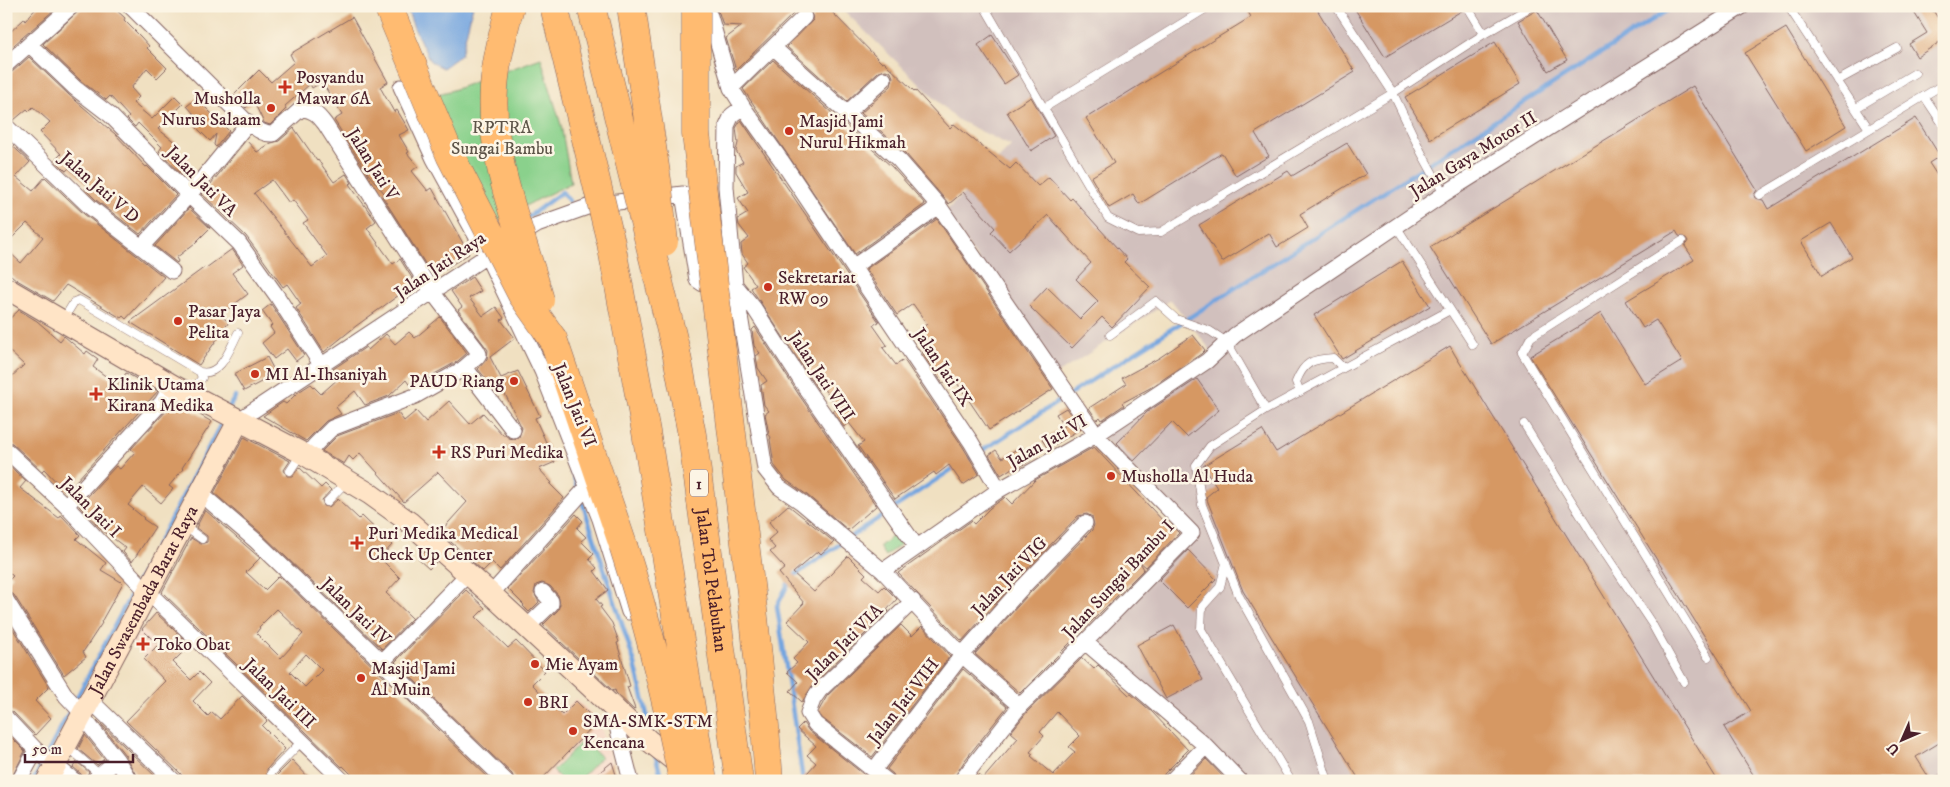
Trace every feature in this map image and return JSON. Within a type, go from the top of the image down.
[{"type":"highway","points":[[388,6],[450,155],[522,294],[553,339]]},
{"type":"highway","points":[[510,6],[497,58],[494,90],[497,144],[509,203],[634,580],[671,722],[683,781]]},
{"type":"highway","points":[[554,6],[611,243],[646,432],[703,781]]},
{"type":"highway","points":[[591,6],[676,352]]},
{"type":"highway","points":[[631,6],[658,187],[676,352]]},
{"type":"highway","points":[[703,11],[696,134],[754,618],[769,781]]},
{"type":"highway","name":"Jalan Tol Pelabuhan","points":[[676,352],[692,436],[740,781]]},
{"type":"street","points":[[6,66],[72,6]]},
{"type":"street","name":"Jalan Jati V","points":[[130,6],[248,123],[267,134],[273,134],[301,109],[310,109],[317,115],[325,124],[431,289]]},
{"type":"street","name":"Jalan Gaya Motor II","points":[[1227,342],[1444,194],[1744,6]]},
{"type":"street","name":"Jalan Jati IX","points":[[703,11],[731,88],[971,442],[999,490]]},
{"type":"street","points":[[731,88],[804,17]]},
{"type":"street","name":"Jalan Jati VA","points":[[30,45],[75,88],[110,115],[239,243],[277,296],[319,361]]},
{"type":"street","name":"Jalan Sungai Bambu I","points":[[773,47],[898,160],[940,206],[1096,436],[1192,533],[1086,642],[1020,706],[961,781]]},
{"type":"street","points":[[847,113],[884,79]]},
{"type":"street","name":"Jalan Jati VI","points":[[401,87],[481,254],[542,371],[583,492],[600,519],[646,664],[660,749]]},
{"type":"street","points":[[743,107],[732,115],[727,126],[726,187],[735,285],[766,469],[779,487],[836,530],[883,571],[962,655],[1020,706]]},
{"type":"street","points":[[141,247],[189,195],[248,123]]},
{"type":"street","name":"Jalan Jati V D","points":[[6,126],[90,207],[172,271]]},
{"type":"street","name":"Jalan Jati Raya","points":[[232,416],[431,289],[481,254],[537,226],[593,205],[726,187]]},
{"type":"street","points":[[683,194],[697,280],[703,284],[735,285]]},
{"type":"street","points":[[853,267],[940,206]]},
{"type":"street","name":"Jalan Jati VIII","points":[[735,285],[751,304],[807,390],[916,546]]},
{"type":"street","points":[[6,288],[181,389],[305,454],[370,494],[408,522],[491,594],[612,706],[699,781]]},
{"type":"street","points":[[305,454],[332,428],[415,396],[462,369],[477,357],[479,354],[478,350],[431,289]]},
{"type":"street","name":"Jalan Jati VI","points":[[883,571],[916,546],[999,490],[1096,436],[1207,361],[1227,342]]},
{"type":"street","points":[[462,369],[467,370],[513,430]]},
{"type":"street","points":[[66,506],[162,402],[181,389]]},
{"type":"street","name":"Jalan Swasembada Barat Raya","points":[[46,762],[66,745],[146,589],[200,493],[232,416]]},
{"type":"street","name":"Jalan Jati I","points":[[6,450],[66,506],[146,589]]},
{"type":"street","points":[[491,594],[583,492]]},
{"type":"street","name":"Jalan Jati IV","points":[[200,493],[256,540],[506,781]]},
{"type":"street","name":"Jalan Jati VIG","points":[[962,655],[1019,591],[1085,523]]},
{"type":"street","points":[[382,662],[468,574]]},
{"type":"street","name":"Jalan Jati III","points":[[146,589],[342,781]]},
{"type":"street","points":[[527,627],[551,604],[552,601],[542,592]]},
{"type":"street","points":[[6,600],[66,696],[174,781]]},
{"type":"street","name":"Jalan Jati VIA","points":[[874,770],[816,724],[808,713],[813,700],[820,690],[913,601]]},
{"type":"street","points":[[1086,642],[1206,746],[1240,781]]},
{"type":"street","name":"Jalan Jati VIH","points":[[874,770],[962,655]]},
{"type":"street","points":[[612,706],[631,781]]},
{"type":"street","points":[[83,709],[130,781]]},
{"type":"street","points":[[6,718],[46,762],[75,781]]},
{"type":"street","points":[[1171,781],[1206,746]]},
{"type":"street","points":[[96,778],[117,760]]},
{"type":"street","points":[[19,781],[46,762]]},
{"type":"street","points":[[874,770],[887,781]]},
{"type":"lane","points":[[984,6],[1108,218],[1138,233],[1161,232],[1393,93],[1484,34],[1532,6]]},
{"type":"lane","points":[[1044,108],[1210,6]]},
{"type":"lane","points":[[1336,6],[1393,93],[1421,152],[1444,194]]},
{"type":"lane","points":[[1467,6],[1484,34]]},
{"type":"lane","points":[[1788,6],[1869,129]]},
{"type":"lane","points":[[1838,80],[1897,48]]},
{"type":"lane","points":[[1856,108],[1915,74]]},
{"type":"lane","points":[[1760,195],[1944,84]]},
{"type":"lane","points":[[1924,96],[1944,126]]},
{"type":"lane","points":[[1396,226],[1472,345]]},
{"type":"lane","points":[[1682,241],[1531,337],[1522,353],[1708,657]]},
{"type":"lane","points":[[62,321],[74,302],[79,300],[200,372],[207,374],[219,368],[238,333]]},
{"type":"lane","points":[[1110,335],[1156,301],[1179,320],[1210,331],[1227,342],[1266,410]]},
{"type":"lane","points":[[1328,781],[1310,721],[1239,596],[1202,505],[1196,465],[1210,446],[1266,410],[1450,310]]},
{"type":"lane","points":[[1300,392],[1296,382],[1302,368],[1318,359],[1333,358],[1343,368]]},
{"type":"lane","points":[[181,389],[202,378],[200,372]]},
{"type":"lane","points":[[1524,424],[1592,534],[1652,624],[1684,682]]},
{"type":"lane","points":[[290,471],[305,454]]},
{"type":"lane","points":[[327,502],[348,481]]},
{"type":"lane","points":[[182,525],[202,539]]},
{"type":"lane","points":[[1226,562],[1220,587],[1202,607],[1201,630],[1291,781]]},
{"type":"lane","points":[[271,773],[302,741]]},
{"type":"lane","points":[[66,745],[96,778]]},
{"type":"lane","points":[[1937,781],[1944,777]]},
{"type":"shaded area","points":[[839,6],[1944,6],[1944,781],[1241,781],[1085,646],[1193,533],[1099,433],[1216,357],[1171,300],[1057,374],[945,212],[1011,146],[956,119]]},
{"type":"shaded area","name":"Toko Obat","points":[[142,630],[157,645],[145,657],[130,642]]},
{"type":"shaded area","name":"SMA-SMK-STM Kencana","points":[[576,698],[599,721],[618,781],[515,781],[532,742]]},
{"type":"green space","name":"RPTRA Sungai Bambu","points":[[541,58],[561,125],[571,183],[515,211],[476,234],[420,99],[453,90]]},
{"type":"green space","points":[[894,535],[901,544],[885,556],[879,547]]},
{"type":"green space","points":[[583,740],[601,757],[578,781],[563,781],[553,771]]},
{"type":"water","points":[[406,6],[473,6],[461,55],[443,68],[430,61]]},
{"type":"building","points":[[38,6],[50,6],[54,10],[6,52],[6,36],[24,19],[25,21]]},
{"type":"building","points":[[84,6],[112,6],[125,18],[124,20],[149,46],[147,48],[167,68],[157,78],[147,68],[131,88],[139,97],[133,103],[152,119],[175,96],[183,104],[158,129],[180,146],[175,153],[189,165],[186,169],[193,175],[188,181],[159,151],[162,147],[138,123],[135,127],[127,119],[129,117],[110,96],[106,100],[81,81],[43,44]]},
{"type":"building","points":[[716,6],[826,6],[882,63],[884,62],[915,90],[950,128],[954,124],[1010,169],[1016,163],[1038,186],[1049,177],[1070,200],[1072,198],[1127,259],[1124,262],[1150,287],[1112,327],[1102,317],[1072,348],[1029,306],[1047,287],[1080,319],[1098,301],[1076,279],[1091,263],[1048,215],[1009,251],[991,232],[995,228],[963,192],[949,204],[906,154],[861,113],[891,86],[893,77],[891,72],[886,70],[878,72],[847,101],[787,47],[813,20],[811,11],[802,8],[797,10],[736,70],[726,38],[742,26],[723,25],[719,13],[714,8]]},
{"type":"building","points":[[1245,6],[1315,6],[1355,72],[1255,133],[1269,156],[1236,176],[1222,153],[1139,204],[1133,194],[1109,208],[1091,177],[1114,163],[1086,118],[1251,17]]},
{"type":"building","points":[[1353,6],[1461,6],[1463,10],[1385,57]]},
{"type":"building","points":[[1910,6],[1930,6],[1944,27],[1944,39],[1917,57],[1909,44],[1927,33]]},
{"type":"building","points":[[1537,10],[1567,60],[1548,71],[1518,21]]},
{"type":"building","points":[[352,17],[388,82],[380,87],[394,112],[397,110],[409,130],[399,135],[409,152],[407,153],[418,166],[412,171],[428,191],[432,188],[469,254],[433,276],[382,196],[385,194],[369,175],[334,120],[342,115],[322,82],[312,88],[310,84],[285,106],[286,109],[270,125],[264,123],[253,100],[246,108],[234,95],[259,70],[271,82],[294,62],[290,54]]},
{"type":"building","points":[[1786,28],[1846,126],[1806,151],[1745,53]]},
{"type":"building","points":[[992,35],[1018,75],[1004,84],[978,45]]},
{"type":"building","points":[[1495,42],[1520,84],[1430,139],[1405,97]]},
{"type":"building","points":[[29,57],[69,95],[115,134],[176,195],[140,234],[96,200],[85,189],[88,186],[69,168],[66,171],[55,160],[61,154],[40,132],[50,122],[33,107],[29,111],[27,109],[14,120],[6,117],[6,74],[12,72]]},
{"type":"building","points":[[773,60],[892,167],[925,204],[855,254],[743,89]]},
{"type":"building","points":[[1693,86],[1757,190],[1754,195],[1755,198],[1763,200],[1768,209],[1916,118],[1940,156],[1929,163],[1944,186],[1944,740],[1916,757],[1931,781],[1757,781],[1724,727],[1751,711],[1530,356],[1601,313],[1645,384],[1682,361],[1656,320],[1643,328],[1626,301],[1694,260],[1685,246],[1688,241],[1686,238],[1679,236],[1676,231],[1491,344],[1430,247]],"holes":[[[1831,223],[1852,257],[1822,276],[1801,241]]]},
{"type":"building","points":[[199,96],[207,105],[205,107],[229,131],[216,147],[214,145],[216,134],[210,141],[196,127],[201,122],[187,106]]},
{"type":"building","points":[[1031,97],[1054,136],[1031,151],[1007,112]]},
{"type":"building","points":[[741,120],[879,322],[873,325],[887,345],[883,348],[896,365],[904,360],[963,447],[979,474],[963,485],[949,465],[936,475],[934,472],[895,499],[858,446],[864,442],[849,423],[844,427],[833,411],[839,408],[822,387],[818,390],[751,288],[756,285],[743,267],[748,263],[742,254],[741,244],[749,238],[739,225],[738,219],[748,213],[738,198],[748,192],[736,172],[736,166],[743,162],[736,151],[738,143],[736,128]]},
{"type":"building","points":[[294,128],[334,182],[346,174],[352,183],[349,184],[376,221],[367,228],[393,264],[400,259],[417,286],[407,292],[406,290],[324,352],[296,308],[301,304],[287,284],[283,287],[246,236],[202,194],[207,188],[209,191],[210,185],[246,140],[257,152],[271,143],[279,141]],"holes":[[[272,180],[289,203],[293,200],[308,220],[303,223],[327,256],[312,267],[254,193]]]},
{"type":"building","points":[[6,140],[30,162],[16,177],[33,191],[45,177],[84,214],[164,277],[126,319],[123,316],[121,318],[66,285],[53,301],[17,280],[6,271],[6,249],[21,263],[43,237],[27,223],[6,244]]},
{"type":"building","points":[[1347,143],[1366,174],[1300,214],[1308,228],[1277,247],[1269,233],[1222,262],[1199,225],[1288,171],[1292,176]]},
{"type":"building","points":[[189,208],[210,228],[176,258],[177,263],[155,246]]},
{"type":"building","points":[[937,219],[1053,389],[989,430],[953,377],[943,384],[922,352],[926,350],[914,333],[927,324],[913,304],[897,315],[866,269]]},
{"type":"building","name":"Pasar Jaya Pelita","points":[[232,249],[243,265],[232,273],[248,294],[220,315],[229,322],[199,365],[130,322],[205,267]]},
{"type":"building","points":[[1402,261],[1430,306],[1342,359],[1314,315]]},
{"type":"building","points":[[472,277],[481,291],[469,298],[483,316],[496,307],[504,318],[501,320],[515,338],[490,357],[501,378],[518,371],[540,416],[535,418],[555,462],[539,469],[564,498],[500,570],[492,562],[483,571],[440,532],[467,502],[438,472],[404,502],[360,453],[353,460],[349,456],[344,464],[322,451],[337,436],[398,413],[404,421],[416,411],[426,422],[449,401],[470,424],[483,413],[503,435],[514,439],[519,437],[522,428],[501,386],[494,389],[478,369],[487,359],[488,350],[458,310],[462,307],[451,291]]},
{"type":"building","points":[[271,304],[304,355],[296,361],[287,349],[274,359],[262,343],[274,333],[270,327],[272,325],[262,311]]},
{"type":"building","points":[[19,310],[37,321],[60,341],[64,336],[85,354],[87,351],[98,359],[93,367],[118,385],[126,373],[158,391],[66,492],[44,469],[42,471],[12,443],[6,441],[6,382],[24,365],[6,348],[6,322]]},
{"type":"building","points":[[440,317],[467,353],[458,361],[411,387],[406,380],[389,396],[365,405],[355,391],[336,407],[341,414],[326,421],[306,441],[263,416],[283,402],[286,404],[297,393],[311,384],[321,394],[340,377],[333,369],[366,347],[368,350],[386,334],[395,344],[409,332],[415,338]]},
{"type":"building","points":[[755,327],[799,395],[877,507],[848,530],[807,495],[786,480],[774,465],[771,438],[765,414],[769,411],[764,405],[761,385],[767,381],[758,368],[756,356],[760,353],[754,346],[752,330]]},
{"type":"building","points":[[1193,335],[1205,350],[1201,354],[1150,388],[1122,403],[1124,405],[1102,420],[1100,417],[1097,420],[1089,408],[1126,384],[1122,378],[1159,358]]},
{"type":"building","points":[[1450,346],[1718,781],[1360,781],[1243,591],[1206,497],[1217,488],[1203,466],[1262,430],[1276,452]]},
{"type":"building","name":"MI Al-Ihsaniyah","points":[[267,357],[276,374],[244,391],[234,374]]},
{"type":"building","points":[[1197,379],[1219,410],[1187,437],[1172,422],[1134,461],[1117,443],[1147,412]]},
{"type":"building","points":[[174,400],[212,422],[183,469],[169,486],[173,489],[161,503],[143,487],[128,505],[155,527],[132,562],[123,552],[126,548],[102,530],[79,506],[116,466],[120,469],[135,452],[131,449],[169,408]]},
{"type":"building","points":[[1066,408],[1081,430],[1048,449],[1042,440],[1064,426],[1056,414]]},
{"type":"building","points":[[244,437],[290,461],[284,470],[287,476],[293,476],[299,467],[321,488],[325,484],[331,490],[322,500],[324,506],[329,507],[338,499],[359,519],[362,516],[392,545],[380,558],[400,578],[386,593],[412,618],[382,649],[262,534],[214,493]]},
{"type":"building","points":[[1022,446],[1031,460],[1013,471],[1012,468],[1001,475],[989,455],[996,450],[1002,458]]},
{"type":"building","points":[[1094,447],[1165,523],[1167,521],[1179,533],[1146,567],[1139,561],[1144,569],[1020,693],[975,654],[1026,597],[1092,530],[1094,525],[1092,517],[1087,514],[1078,516],[962,641],[898,573],[971,521],[974,524],[990,508],[1005,497],[1012,504],[1035,480]]},
{"type":"building","points":[[6,463],[26,481],[20,488],[59,518],[61,515],[80,535],[76,539],[106,563],[101,570],[123,583],[102,623],[83,652],[86,657],[64,675],[14,595],[6,591],[6,583],[13,576],[6,570]]},
{"type":"building","points":[[788,505],[834,542],[821,554],[818,551],[793,573],[814,592],[848,556],[866,574],[863,577],[879,591],[884,586],[897,599],[887,610],[889,611],[814,683],[802,702],[790,691],[798,682],[787,672],[797,663],[793,659],[809,642],[787,621],[804,603],[779,573],[785,568],[770,552],[775,548],[768,540],[777,532],[769,522]]},
{"type":"building","points":[[205,510],[260,558],[246,572],[265,590],[279,576],[492,781],[358,781],[162,592],[191,538],[201,544],[207,542],[207,536],[196,528]],"holes":[[[277,609],[303,634],[281,658],[256,633],[259,627]],[[306,654],[322,670],[305,687],[290,672]]]},
{"type":"building","points":[[576,514],[583,521],[577,528],[586,537],[581,541],[594,554],[589,559],[597,568],[594,571],[608,590],[596,599],[612,623],[619,642],[617,643],[630,686],[627,687],[634,710],[615,690],[613,691],[543,625],[558,610],[560,604],[558,595],[550,586],[542,583],[536,585],[534,593],[539,602],[529,612],[508,589]]},
{"type":"building","points":[[1188,550],[1216,579],[1187,608],[1159,580]]},
{"type":"building","points":[[425,552],[436,562],[429,569],[418,559]]},
{"type":"building","points":[[466,590],[485,608],[476,617],[508,648],[516,641],[545,671],[532,684],[562,715],[576,701],[597,722],[540,781],[515,781],[512,774],[395,662]]},
{"type":"building","points":[[156,613],[190,645],[173,662],[191,680],[199,672],[210,683],[193,701],[208,716],[212,712],[220,719],[242,696],[267,721],[262,726],[285,749],[267,769],[267,777],[270,779],[275,777],[292,760],[312,781],[183,781],[181,774],[126,721],[165,681],[144,659],[158,645],[142,629]]},
{"type":"building","points":[[6,618],[49,687],[35,701],[51,718],[35,735],[13,712],[6,709]]},
{"type":"building","points":[[901,625],[912,636],[922,626],[950,656],[872,757],[822,718],[818,712],[827,696]]},
{"type":"building","points":[[1174,625],[1203,680],[1166,699],[1137,645]]},
{"type":"building","points":[[1082,658],[1094,669],[1098,665],[1129,695],[1131,694],[1151,711],[1188,750],[1164,774],[1162,781],[973,781],[979,774],[983,779],[1018,738],[1011,732],[1027,712]],"holes":[[[1057,712],[1080,736],[1069,747],[1075,752],[1053,775],[1031,756],[1033,754],[1030,752],[1044,736],[1040,732]]]},
{"type":"building","points":[[963,669],[1007,707],[965,760],[952,781],[896,781],[893,774],[887,769]]},
{"type":"building","points":[[97,720],[160,781],[139,781],[125,755]]},
{"type":"building","points":[[803,723],[809,731],[872,781],[800,781],[816,763],[807,755],[816,746],[797,729]]},
{"type":"building","points":[[9,735],[25,751],[10,781],[6,781],[6,738]]},
{"type":"building","points":[[85,735],[104,759],[97,765],[78,749]]},
{"type":"building","points":[[1206,759],[1227,781],[1185,781]]},
{"type":"building","points":[[77,762],[89,772],[84,779],[73,767]]},
{"type":"building","points":[[612,762],[618,781],[589,781]]},
{"type":"waterway","points":[[966,461],[1674,6]]},
{"type":"waterway","points":[[524,220],[562,192],[569,201]]},
{"type":"waterway","points":[[228,409],[235,397]]},
{"type":"waterway","points":[[33,781],[224,418]]},
{"type":"waterway","points":[[567,455],[578,490]]},
{"type":"waterway","points":[[849,538],[957,466]]},
{"type":"waterway","points":[[581,498],[635,664],[651,732]]},
{"type":"waterway","points":[[803,781],[777,606],[791,578],[843,542]]},
{"type":"waterway","points":[[656,757],[662,781]]},
{"type":"place","name":"Posyandu Mawar 6A","points":[[285,87]]},
{"type":"place","name":"Musholla Nurus Salaam","points":[[271,108]]},
{"type":"place","name":"Masjid Jami Nurul Hikmah","points":[[789,131]]},
{"type":"place","name":"Sekretariat RW 09","points":[[768,287]]},
{"type":"place","name":"Pasar Jaya Pelita","points":[[178,321]]},
{"type":"place","name":"MI Al-Ihsaniyah","points":[[255,374]]},
{"type":"place","name":"PAUD Riang","points":[[514,381]]},
{"type":"place","name":"Klinik Utama Kirana Medika","points":[[96,394]]},
{"type":"place","name":"RS Puri Medika","points":[[439,452]]},
{"type":"place","name":"Musholla Al Huda","points":[[1111,476]]},
{"type":"place","name":"Puri Medika Medical Check Up Center","points":[[357,543]]},
{"type":"place","name":"Toko Obat","points":[[143,644]]},
{"type":"place","name":"Mie Ayam","points":[[535,664]]},
{"type":"place","name":"Masjid Jami Al Muin","points":[[361,678]]},
{"type":"place","name":"BRI","points":[[528,702]]},
{"type":"place","name":"SMA-SMK-STM Kencana","points":[[573,731]]}]
